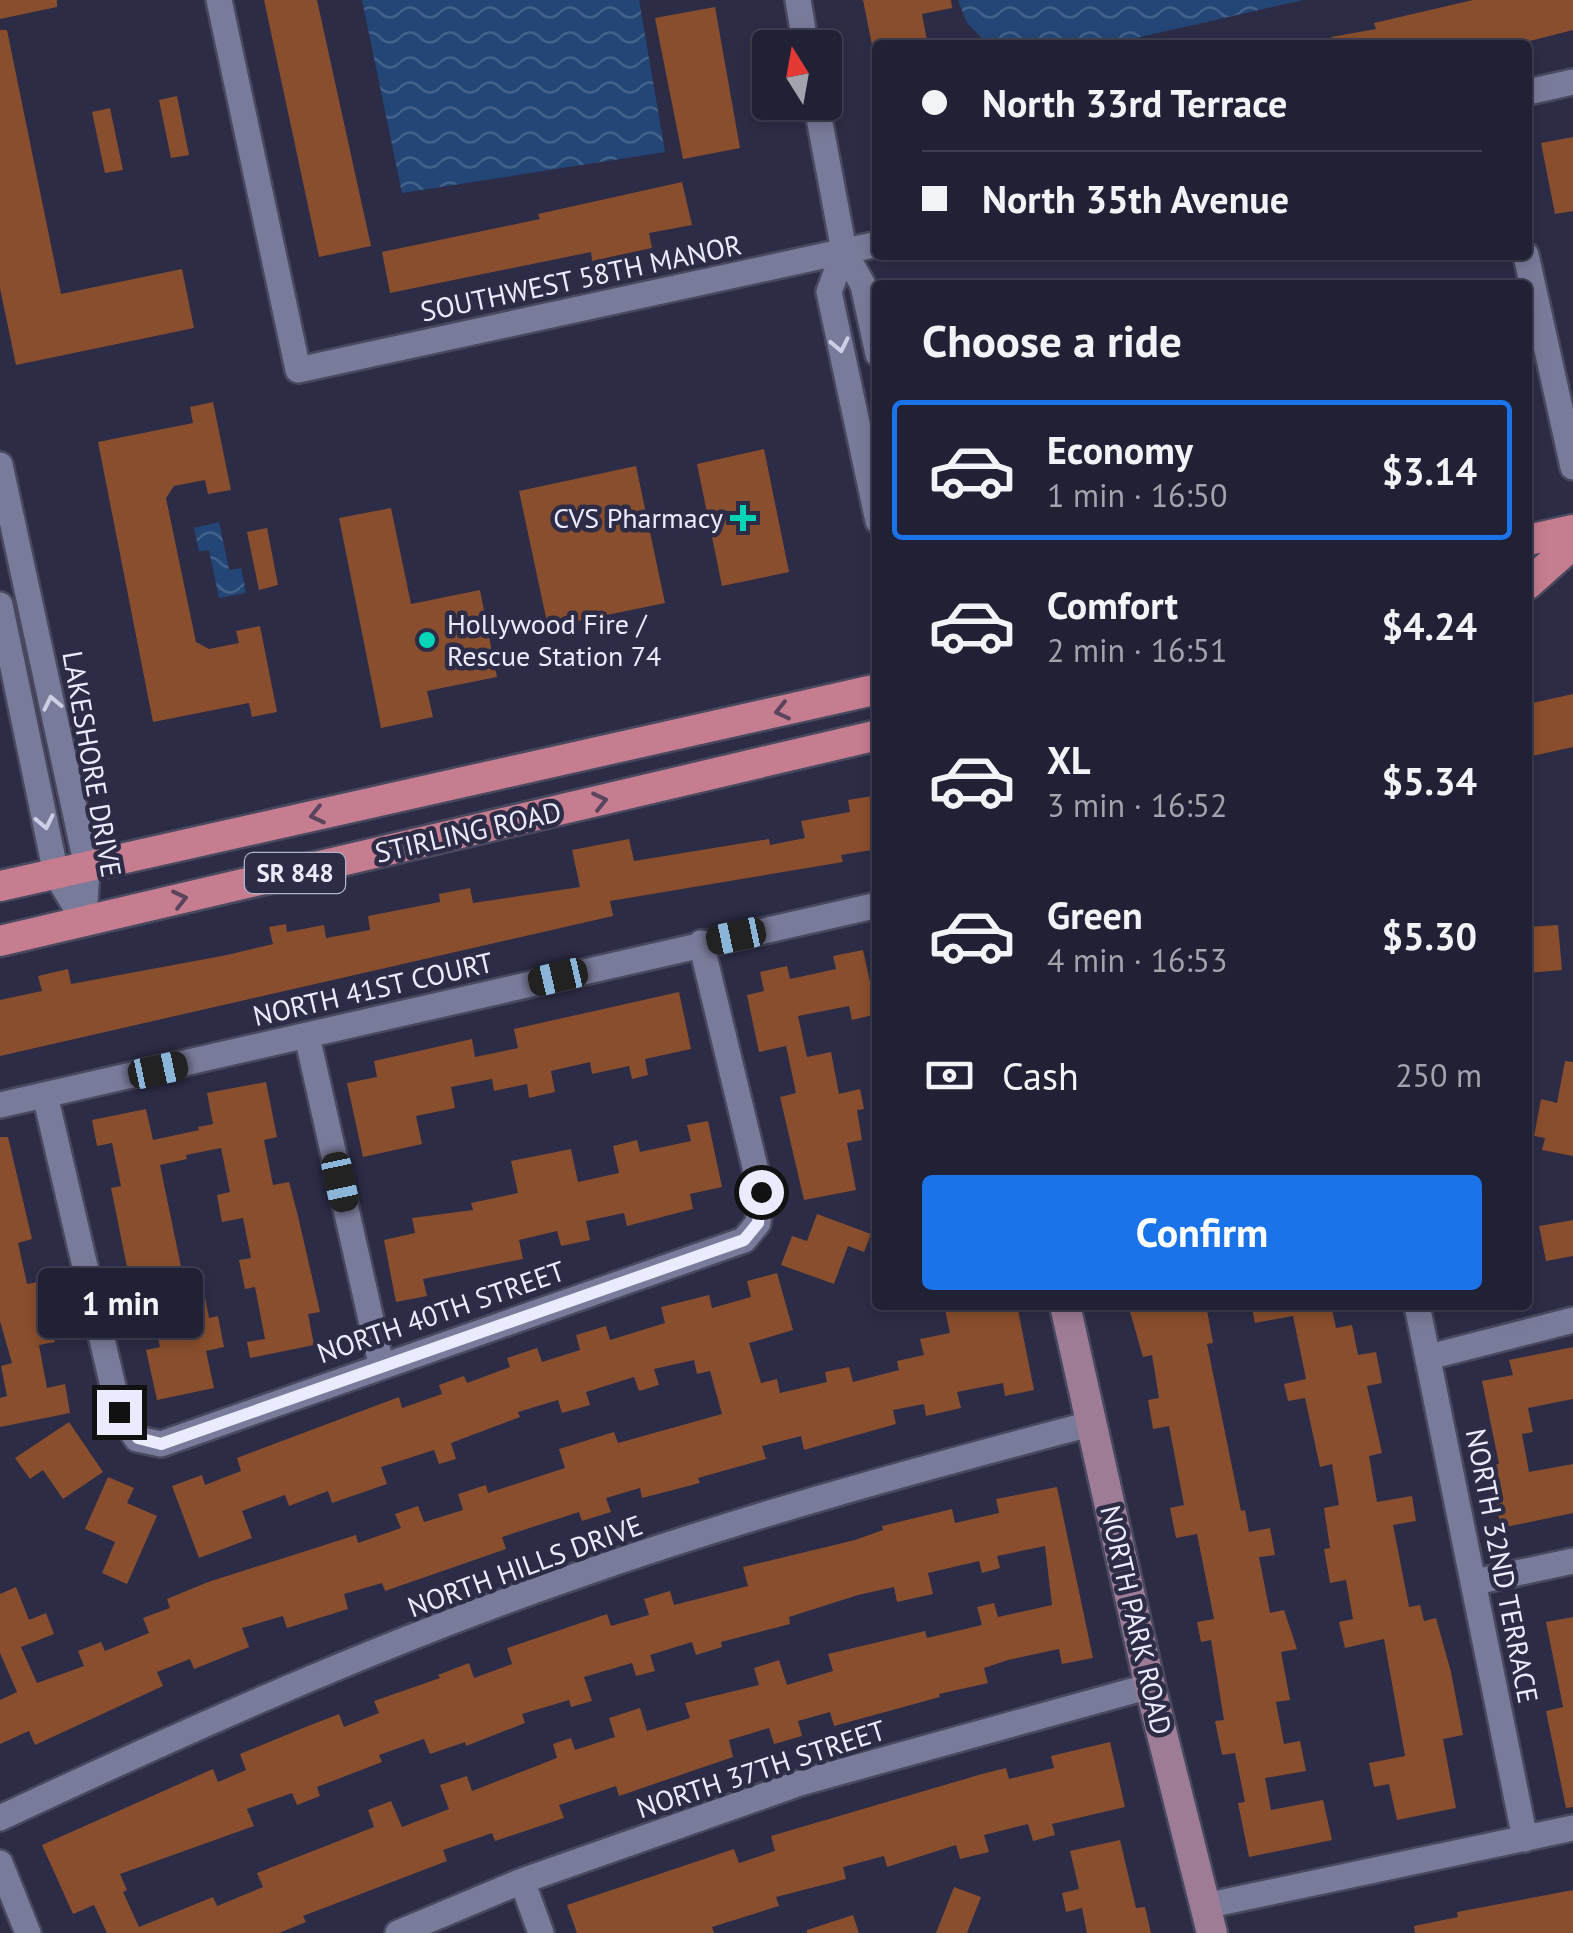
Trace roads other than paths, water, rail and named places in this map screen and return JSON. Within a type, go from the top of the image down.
[{"type":"main road","points":[[1532,539],[1573,530]]},
{"type":"main road","points":[[1532,581],[1573,544]]},
{"type":"main road","points":[[1532,584],[1573,576]]},
{"type":"main road","name":"STIRLING ROAD","points":[[0,886],[872,690]]},
{"type":"main road","name":"STIRLING ROAD","points":[[0,941],[872,736]]},
{"type":"street","name":"SOUTHWEST 58TH MANOR","points":[[219,0],[298,370],[872,245]]},
{"type":"street","points":[[798,0],[803,30]]},
{"type":"street","points":[[1532,91],[1573,82]]},
{"type":"street","points":[[819,120],[844,251],[863,285],[872,326]]},
{"type":"street","points":[[844,251],[829,292],[872,495]]},
{"type":"street","points":[[1532,282],[1573,467]]},
{"type":"street","points":[[852,403],[872,408]]},
{"type":"street","name":"LAKESHORE DRIVE","points":[[0,465],[8,531],[87,867],[84,921]]},
{"type":"street","name":"LAKESHORE DRIVE","points":[[0,605],[56,874],[84,921]]},
{"type":"street","name":"NORTH 41ST COURT","points":[[0,1105],[872,906]]},
{"type":"street","name":"NORTH 40TH STREET","points":[[46,1095],[119,1412],[138,1438],[161,1444],[744,1240],[758,1223],[761,1192],[701,943]]},
{"type":"street","points":[[307,1036],[381,1364]]},
{"type":"street","name":"NORTH PARK ROAD","points":[[1066,1310],[1150,1686],[1208,1919]]},
{"type":"street","name":"NORTH 32ND TERRACE","points":[[1417,1310],[1476,1582],[1525,1839]]},
{"type":"street","points":[[1429,1357],[1573,1320]]},
{"type":"street","name":"NORTH HILLS DRIVE","points":[[0,1818],[221,1715],[573,1577],[848,1488],[1090,1424]]},
{"type":"street","points":[[1476,1582],[1573,1561]]},
{"type":"street","name":"NORTH 37TH STREET","points":[[398,1933],[522,1881],[800,1782],[1150,1686]]},
{"type":"street","points":[[1208,1919],[1573,1828]]},
{"type":"street","points":[[0,1863],[28,1933]]},
{"type":"street","points":[[522,1881],[541,1933]]},
{"type":"water","points":[[362,0],[639,0],[665,152],[402,193]]},
{"type":"water","points":[[958,0],[1303,0],[1127,40],[984,40],[967,23]]},
{"type":"water","points":[[219,522],[229,570],[241,568],[246,593],[219,598],[209,550],[199,551],[194,528]]},
{"type":"place","name":"CVS Pharmacy","points":[[743,518]]},
{"type":"place","name":"Hollywood Fire / Rescue Station 74","points":[[427,640]]}]
